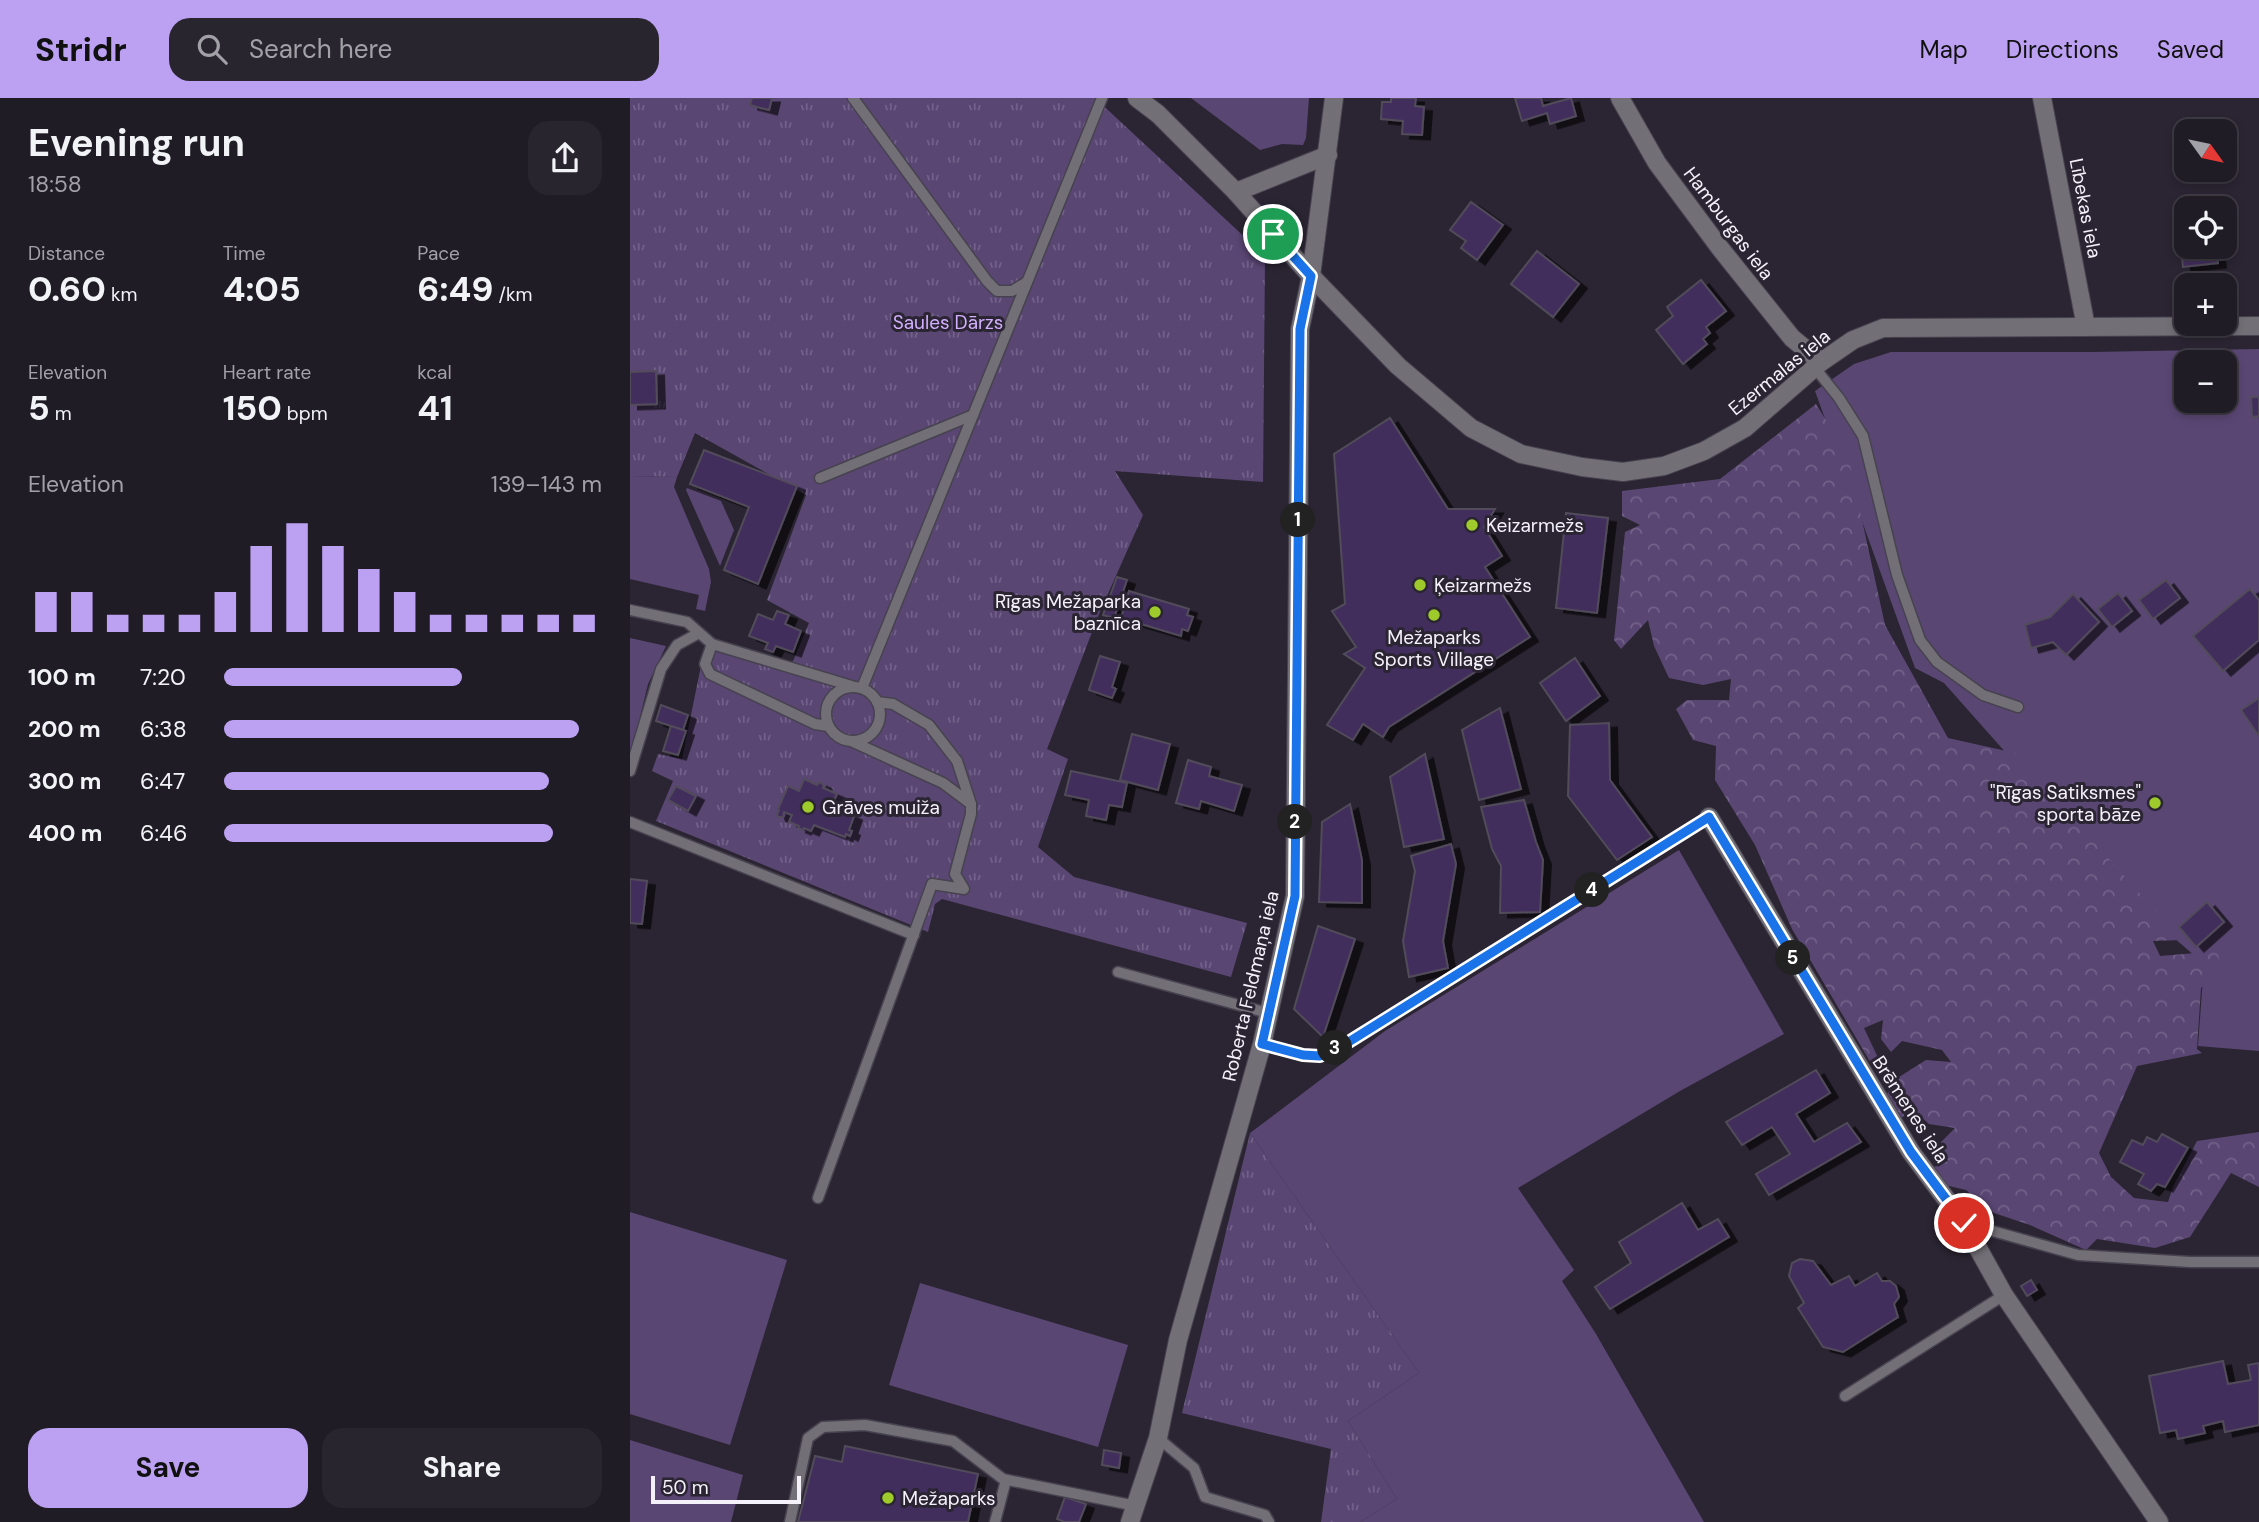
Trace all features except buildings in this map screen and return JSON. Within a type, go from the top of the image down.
[{"type":"street","name":"Ezermalas iela","points":[[1137,98],[1158,114],[1236,192],[1311,276],[1398,366],[1471,428],[1521,454],[1582,467],[1623,472],[1664,466],[1704,451],[1745,428],[1818,365],[1853,340],[1883,328],[2259,326]]},
{"type":"street","name":"Roberta Feldmaņa iela","points":[[1133,1514],[1158,1438],[1178,1340],[1262,1044],[1295,896],[1300,329],[1311,276],[1334,98]]},
{"type":"street","name":"Hamburgas iela","points":[[1620,98],[1657,163],[1792,338],[1818,365]]},
{"type":"street","name":"Lībekas iela","points":[[2042,98],[2086,327]]},
{"type":"street","points":[[1236,192],[1328,155]]},
{"type":"street","name":"Brēmenes iela","points":[[1709,817],[1911,1152],[1964,1223],[2004,1295],[2159,1522]]},
{"type":"lane","points":[[853,98],[996,291],[1012,290],[1028,282]]},
{"type":"lane","points":[[858,687],[973,415],[1102,98]]},
{"type":"lane","points":[[1818,365],[1863,436],[1897,575],[1920,640],[1937,662],[1983,695],[2018,707]]},
{"type":"lane","points":[[820,478],[973,415]]},
{"type":"lane","points":[[630,610],[687,622],[712,644],[868,691],[877,702],[880,716],[875,730],[864,739],[851,741]]},
{"type":"lane","points":[[630,771],[661,669],[677,645],[699,633]]},
{"type":"lane","points":[[712,644],[705,664],[710,674],[815,724],[828,726]]},
{"type":"lane","points":[[858,687],[841,690],[830,699],[825,712],[828,726],[837,737],[943,783],[971,804]]},
{"type":"lane","points":[[818,1198],[932,884],[964,889],[955,874],[971,814],[971,804],[957,761],[929,725],[893,704],[877,702]]},
{"type":"lane","points":[[1262,1044],[1303,1055],[1320,1056],[1347,1043],[1709,817]]},
{"type":"lane","points":[[630,822],[914,935]]},
{"type":"lane","points":[[1118,972],[1268,1013]]},
{"type":"lane","points":[[1964,1223],[2078,1255],[2190,1262],[2259,1262]]},
{"type":"lane","points":[[1845,1396],[2004,1295]]},
{"type":"lane","points":[[790,1522],[808,1438],[823,1427],[865,1425],[953,1441],[1006,1480],[1133,1514]]},
{"type":"lane","points":[[1158,1438],[1194,1468],[1205,1497],[1265,1515],[1269,1522]]},
{"type":"lane","points":[[995,1522],[1006,1480]]},
{"type":"green space","name":"Saules Dārzs","points":[[630,98],[1095,98],[1265,256],[1263,482],[1115,471],[1143,515],[1099,614],[1047,749],[1068,759],[1038,847],[1074,877],[1247,923],[1231,977],[942,899],[935,904],[928,932],[656,821],[673,781],[652,771],[658,754],[682,759],[705,646],[786,672],[794,659],[809,623],[767,600],[806,495],[695,433],[677,477],[630,476]]},
{"type":"green space","points":[[1191,98],[1309,98],[1306,138],[1303,145],[1282,144],[1260,150]]},
{"type":"green space","name":"\"Rīgas Satiksmes\" sporta bāze","points":[[2259,349],[2259,1051],[2198,1046],[2204,964],[2157,923],[1944,683],[1915,668],[1815,391],[1854,364],[1891,352],[2174,351],[2174,413],[2237,413],[2237,350],[2203,350]]},
{"type":"green space","points":[[1816,404],[1848,456],[1885,625],[1948,738],[2015,753],[2181,940],[2153,941],[2160,956],[2196,953],[2217,945],[2220,968],[2201,988],[2197,1049],[2202,1053],[2137,1066],[2099,1153],[2111,1177],[2134,1198],[2168,1202],[2197,1141],[2259,1132],[2259,1187],[2231,1173],[2190,1237],[2155,1248],[2097,1239],[2086,1250],[2030,1225],[1994,1213],[1966,1190],[1945,1185],[1929,1169],[1948,1161],[1941,1142],[1955,1128],[1929,1124],[1914,1110],[1896,1121],[1884,1098],[1899,1077],[1926,1060],[1951,1062],[1942,1050],[1902,1041],[1891,1052],[1881,1039],[1883,1020],[1864,1028],[1880,1062],[1872,1065],[1792,929],[1755,845],[1715,780],[1716,746],[1693,740],[1676,709],[1687,700],[1729,700],[1731,679],[1703,685],[1669,678],[1654,646],[1648,620],[1621,649],[1614,640],[1625,532],[1640,525],[1622,516],[1622,491],[1720,479]]},
{"type":"green space","points":[[630,476],[677,477],[674,487],[709,569],[711,582],[705,611],[696,609],[699,595],[630,579]]},
{"type":"green space","points":[[687,488],[721,501],[734,530],[720,566],[686,490]]},
{"type":"green space","points":[[630,638],[666,646],[648,684],[630,758]]},
{"type":"green space","points":[[1679,850],[1784,1034],[1680,1091],[1518,1188],[1574,1270],[1562,1281],[1596,1334],[1704,1522],[1360,1522],[1397,1499],[1348,1421],[1419,1373],[1250,1133],[1385,1031]]},
{"type":"green space","points":[[1250,1133],[1419,1373],[1348,1421],[1397,1499],[1360,1522],[1321,1522],[1331,1449],[1182,1413]]},
{"type":"green space","points":[[630,1212],[787,1260],[730,1445],[630,1414]]},
{"type":"green space","points":[[920,1283],[1128,1345],[1098,1447],[889,1385]]},
{"type":"green space","points":[[630,1440],[743,1475],[731,1522],[630,1522]]},
{"type":"place","name":"Keizarmežs","points":[[1472,525]]},
{"type":"place","name":"Ķeizarmežs","points":[[1420,585]]},
{"type":"place","name":"Rīgas Mežaparka baznīca","points":[[1155,612]]},
{"type":"place","name":"Mežaparks Sports Village","points":[[1434,615]]},
{"type":"place","name":"\"Rīgas Satiksmes\" sporta bāze","points":[[2155,803]]},
{"type":"place","name":"Grāves muiža","points":[[808,807]]},
{"type":"place","name":"Mežaparks","points":[[888,1498]]},
{"type":"route","points":[[1273,234],[1311,276],[1300,329],[1295,896],[1262,1044],[1303,1055],[1320,1056],[1347,1043],[1709,817],[1911,1152],[1964,1223]]}]
